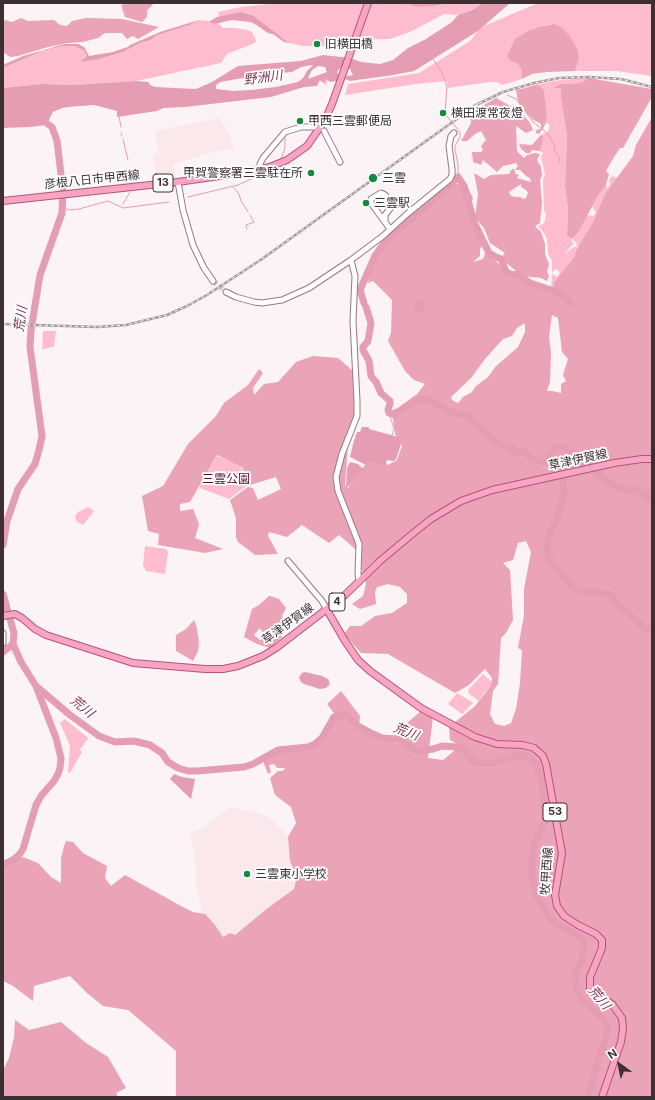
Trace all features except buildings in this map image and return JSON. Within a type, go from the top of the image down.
[{"type":"main road","name":"彦根八日市甲西線","points":[[3,201],[178,182],[260,170],[281,164],[303,150],[321,127],[332,104],[368,3]]},
{"type":"main road","name":"草津伊賀線","points":[[3,616],[15,614],[35,629],[46,635],[133,663],[214,669],[238,666],[263,656],[327,610],[411,534],[431,519],[461,501],[492,490],[607,464],[652,459]]},
{"type":"main road","name":"牧甲西線","points":[[327,610],[344,641],[358,660],[370,671],[421,708],[474,738],[497,744],[523,745],[534,748],[543,756],[546,764],[562,853],[554,895],[557,906],[564,916],[596,934],[602,940],[602,948],[590,977],[590,988],[596,995],[612,1004],[622,1018],[623,1028],[621,1042],[602,1097]]},
{"type":"street","points":[[260,170],[260,164],[263,158],[285,132],[301,127],[317,127]]},
{"type":"street","points":[[324,131],[340,162]]},
{"type":"street","points":[[226,292],[236,297],[254,302],[262,303],[282,300],[309,288],[351,260],[383,236],[390,228],[450,178],[452,175],[452,169],[449,146],[451,136],[454,133]]},
{"type":"street","points":[[178,182],[183,210],[193,245],[204,268],[213,281]]},
{"type":"street","points":[[385,221],[386,212],[392,206],[385,195],[381,193],[371,199],[371,203],[390,228]]},
{"type":"street","points":[[375,210],[386,212]]},
{"type":"street","points":[[351,260],[355,276],[353,321],[358,401],[357,416],[342,454],[336,477],[338,492],[359,544],[359,582]]},
{"type":"street","points":[[288,561],[322,601],[327,610]]},
{"type":"street","points":[[3,633],[3,643]]},
{"type":"shaded area","points":[[410,3],[448,3],[436,6],[419,7],[412,6]]},
{"type":"shaded area","points":[[481,3],[510,3],[478,31],[414,71],[350,81],[345,79],[331,82],[324,79],[327,83],[323,81],[327,85],[320,80],[317,86],[304,87],[271,97],[185,107],[163,108],[157,111],[117,117],[117,111],[94,105],[68,107],[53,112],[46,125],[3,128],[3,88],[42,84],[72,85],[136,81],[148,82],[150,85],[155,87],[196,89],[212,82],[238,66],[301,61],[323,55],[350,58],[361,62],[380,64],[393,60],[408,48],[426,39],[452,22],[458,15],[472,10]],"holes":[[[313,65],[298,82],[276,87],[251,90],[233,91],[216,89],[216,85],[220,82],[266,74],[292,72],[301,67]],[[318,66],[325,67],[327,72],[308,79],[312,70]],[[347,67],[353,75],[342,77],[338,74],[337,72],[339,69]]]},
{"type":"shaded area","points":[[121,5],[153,5],[147,10],[147,17],[142,22],[125,17]]},
{"type":"shaded area","points":[[241,12],[254,16],[289,43],[284,42],[273,34],[268,33],[250,22],[232,20],[214,24],[210,22],[217,17]]},
{"type":"shaded area","points":[[21,18],[28,21],[54,20],[60,25],[67,26],[72,21],[86,18],[122,19],[159,27],[138,39],[133,36],[127,39],[122,33],[105,33],[98,38],[83,42],[48,47],[10,57],[3,52],[3,21],[5,20],[12,22]]},
{"type":"shaded area","points":[[199,20],[190,25],[157,35],[151,40],[142,42],[123,52],[99,59],[80,62],[86,56],[83,50],[75,46],[63,46],[42,51],[3,68],[3,65],[23,56],[65,44],[78,44],[84,47],[89,56],[113,52],[128,47],[160,32]]},
{"type":"shaded area","points":[[554,24],[561,27],[569,35],[577,48],[579,59],[575,71],[532,74],[522,79],[521,69],[518,64],[511,61],[507,56],[515,39],[528,31]]},
{"type":"shaded area","points":[[589,78],[652,89],[652,97],[623,148],[620,148],[606,171],[609,174],[606,185],[597,197],[579,231],[572,239],[567,236],[568,210],[565,185],[567,135],[561,99],[561,89],[555,87],[561,84],[580,83]]},
{"type":"shaded area","points":[[538,85],[544,90],[547,119],[539,134],[536,133],[536,131],[541,129],[541,124],[532,119],[524,110],[518,101],[516,90]]},
{"type":"shaded area","points":[[496,98],[521,112],[530,123],[533,130],[526,133],[516,126],[517,151],[524,158],[527,155],[534,153],[540,154],[537,160],[541,167],[542,176],[540,180],[542,202],[540,223],[535,226],[541,232],[545,244],[545,254],[549,264],[547,272],[549,276],[547,281],[541,278],[522,276],[504,261],[503,255],[505,253],[490,243],[484,228],[475,218],[478,194],[474,173],[484,179],[491,175],[509,174],[512,169],[514,169],[516,174],[519,175],[517,178],[531,182],[530,178],[520,170],[516,170],[518,166],[516,163],[503,166],[497,172],[483,160],[481,165],[473,162],[472,152],[481,152],[483,150],[481,146],[486,140],[481,131],[467,141],[461,141],[471,123],[470,113]],"holes":[[[521,184],[521,187],[528,193],[526,198],[523,199],[521,197],[511,196],[509,192]]]},
{"type":"shaded area","points":[[652,117],[652,1097],[176,1097],[176,1051],[128,1010],[103,1006],[70,976],[34,986],[33,1001],[13,986],[3,981],[3,866],[23,857],[38,863],[51,877],[61,883],[61,858],[65,843],[66,841],[73,842],[83,853],[107,866],[105,878],[111,886],[125,875],[193,912],[205,914],[223,937],[230,933],[235,935],[294,889],[297,876],[290,861],[288,837],[296,823],[291,807],[275,795],[270,778],[278,771],[283,771],[285,768],[277,768],[274,764],[269,765],[271,772],[268,774],[262,758],[276,749],[309,746],[327,732],[337,717],[327,704],[341,691],[360,716],[359,727],[371,735],[395,742],[412,750],[409,742],[394,733],[397,723],[407,723],[422,710],[433,717],[428,758],[443,760],[460,746],[450,740],[449,728],[475,706],[491,686],[492,678],[485,669],[469,685],[455,693],[388,654],[361,653],[344,634],[350,626],[361,626],[375,616],[392,613],[407,603],[407,594],[400,587],[388,584],[377,587],[375,592],[376,604],[360,609],[352,604],[363,596],[366,584],[362,570],[361,554],[339,535],[329,543],[302,525],[287,537],[269,532],[268,536],[278,554],[255,555],[238,542],[236,537],[236,518],[230,500],[248,487],[253,488],[258,500],[281,489],[276,477],[250,485],[242,467],[217,455],[190,502],[180,504],[180,511],[193,509],[199,524],[195,538],[223,549],[205,553],[158,545],[159,534],[148,531],[142,496],[163,486],[188,444],[216,416],[224,403],[248,385],[259,369],[263,373],[253,388],[254,395],[264,384],[278,382],[296,362],[313,356],[338,358],[353,371],[355,417],[349,431],[345,485],[348,488],[364,466],[377,455],[388,465],[397,460],[402,446],[395,434],[392,412],[417,394],[425,384],[414,380],[405,371],[388,341],[391,333],[392,300],[373,281],[368,283],[371,265],[382,246],[453,184],[464,184],[467,186],[473,198],[471,205],[473,216],[486,240],[480,249],[480,256],[473,262],[483,259],[486,252],[501,266],[506,276],[514,276],[551,293],[554,290],[554,282],[575,256],[576,251],[593,222],[605,194],[633,156],[636,145]],"holes":[[[552,315],[558,318],[562,352],[568,359],[563,375],[566,381],[561,384],[561,393],[547,391],[550,382],[551,353],[549,337]],[[525,323],[525,332],[518,347],[496,366],[488,377],[476,386],[472,392],[463,397],[458,403],[452,400],[451,397],[471,378],[485,359],[503,339],[512,336],[517,328]],[[526,541],[531,552],[524,589],[524,615],[518,648],[522,650],[520,683],[516,709],[511,723],[504,726],[495,724],[490,714],[493,691],[498,684],[501,638],[506,633],[513,620],[510,570],[503,563],[513,560],[518,543]]]},
{"type":"shaded area","points":[[219,118],[228,131],[234,148],[214,152],[173,164],[175,175],[177,177],[156,179],[153,154],[158,153],[155,131]]},
{"type":"shaded area","points":[[541,135],[544,137],[540,151],[532,150],[530,153],[526,153],[521,149],[519,144],[532,145]]},
{"type":"shaded area","points":[[416,299],[422,300],[425,303],[424,309],[415,315],[413,313]]},
{"type":"shaded area","points":[[362,427],[369,427],[369,429],[398,437],[401,444],[394,461],[387,460],[385,465],[371,461],[366,465],[350,457],[357,432],[360,432]]},
{"type":"shaded area","points":[[350,462],[358,464],[363,469],[346,488],[347,468]]},
{"type":"shaded area","points":[[270,596],[279,599],[286,608],[282,616],[286,629],[281,638],[270,648],[257,644],[244,637],[252,609]],"holes":[[[260,628],[261,631],[267,633],[268,630],[273,631],[270,637],[260,640],[254,635]]]},
{"type":"shaded area","points":[[194,620],[197,628],[199,643],[198,651],[193,661],[176,651],[176,635],[186,629]]},
{"type":"shaded area","points":[[305,672],[322,676],[328,679],[330,684],[326,688],[320,689],[304,684],[301,682],[299,677]]},
{"type":"shaded area","points":[[174,774],[195,779],[191,799],[170,779]]},
{"type":"shaded area","name":"三雲東小学校","points":[[230,807],[256,812],[270,818],[290,838],[300,870],[295,889],[223,944],[203,917],[195,879],[197,869],[190,833],[203,828]]},
{"type":"shaded area","points":[[15,1020],[29,1030],[61,1022],[86,1043],[108,1057],[126,1088],[116,1093],[118,1097],[3,1097],[3,1070],[9,1058],[14,1037]]},
{"type":"green space","points":[[279,3],[410,3],[412,6],[419,7],[436,6],[448,3],[481,3],[472,10],[458,15],[444,14],[410,32],[390,39],[348,40],[337,44],[321,46],[303,46],[289,43],[254,16],[241,12],[219,17],[218,12],[241,7]]},
{"type":"green space","points":[[538,3],[652,3],[652,76],[616,71],[575,71],[579,59],[551,24],[533,29],[515,63],[518,64],[521,69],[522,79],[502,85],[497,82],[490,82],[448,88],[447,81],[416,84],[345,95],[348,84],[419,73],[470,41],[484,26]]},
{"type":"green space","points":[[199,20],[210,21],[214,24],[219,23],[223,28],[235,28],[252,32],[256,40],[255,43],[227,54],[221,63],[136,81],[72,85],[42,84],[3,88],[3,68],[42,51],[63,46],[75,46],[83,50],[86,54],[81,62],[88,59],[99,59],[123,52],[142,42],[151,40],[157,35],[190,25]]},
{"type":"green space","points":[[589,78],[580,83],[561,84],[556,88],[561,89],[561,99],[567,135],[565,185],[568,210],[567,236],[572,239],[572,242],[574,243],[565,253],[576,246],[578,248],[575,256],[554,282],[554,290],[551,293],[548,292],[551,290],[552,274],[557,277],[560,272],[555,269],[552,273],[552,261],[548,254],[547,239],[538,226],[543,224],[545,221],[546,214],[544,210],[543,180],[545,174],[541,157],[543,153],[540,151],[544,137],[541,135],[548,131],[550,125],[546,123],[545,96],[528,86],[560,80]]},
{"type":"green space","points":[[614,176],[617,179],[605,194],[593,222],[579,247],[577,246],[577,243],[573,238],[587,215],[593,216],[596,213],[592,206],[606,185],[607,188],[610,185],[609,181],[611,177]]},
{"type":"green space","points":[[43,331],[56,331],[54,347],[42,349]]},
{"type":"green space","name":"三雲公園","points":[[217,456],[240,465],[249,484],[229,499],[200,488],[200,485]]},
{"type":"green space","points":[[88,507],[94,511],[83,525],[77,522],[75,517],[78,512]]},
{"type":"green space","points":[[145,546],[166,549],[168,552],[165,574],[146,571],[143,565]]},
{"type":"green space","points":[[483,674],[494,684],[484,693],[479,701],[469,694],[468,690]]},
{"type":"green space","points":[[457,693],[473,703],[462,714],[448,704]]},
{"type":"green space","points":[[65,719],[88,738],[80,750],[82,752],[70,773],[68,772],[70,746],[60,723]]},
{"type":"waterway","points":[[433,59],[442,73],[447,86],[445,114],[460,132],[460,137],[455,146],[458,164],[458,177]]},
{"type":"waterway","points":[[507,95],[516,99],[533,122],[547,133],[554,144],[555,152],[559,157],[560,160],[558,163]]},
{"type":"waterway","name":"荒川","points":[[3,545],[7,521],[18,489],[35,464],[42,436],[30,347],[31,330],[40,275],[62,213],[63,191],[57,141],[52,127],[45,122],[41,116]]},
{"type":"waterway","points":[[119,116],[121,127]]},
{"type":"waterway","points":[[281,159],[285,148],[285,138]]},
{"type":"waterway","points":[[123,139],[128,160]]},
{"type":"waterway","points":[[188,197],[238,185],[260,175],[272,174]]},
{"type":"waterway","points":[[364,303],[360,290],[375,256],[382,246],[458,177],[464,186],[474,222],[489,253],[501,259],[506,272],[513,275],[518,274],[530,283],[554,291],[567,299],[570,303]]},
{"type":"waterway","points":[[233,187],[239,194],[241,201],[248,212]]},
{"type":"waterway","points":[[123,204],[130,192]]},
{"type":"waterway","points":[[62,208],[71,210],[79,209],[108,201],[123,208],[169,202]]},
{"type":"waterway","points":[[247,229],[246,225],[254,222],[250,215]]},
{"type":"waterway","points":[[570,303],[585,309]]},
{"type":"waterway","points":[[366,307],[371,323],[368,341],[363,347],[363,350],[369,361],[371,376],[376,382],[381,393],[390,401],[388,410],[389,413],[393,414],[400,411],[420,399],[430,400],[449,412],[468,416],[498,443],[511,447],[513,451],[518,452],[523,450],[532,459],[542,462],[545,461],[555,447],[562,446],[579,457],[604,479],[618,487],[629,491],[637,491],[652,499]]},
{"type":"waterway","points":[[389,413],[394,429],[392,435]]},
{"type":"waterway","points":[[571,452],[563,483],[564,496],[558,511],[557,519],[551,530],[547,547],[548,555],[557,570],[572,587],[582,591],[611,595],[617,603],[643,627],[652,630]]},
{"type":"waterway","name":"荒川","points":[[3,594],[14,633],[13,644],[21,662],[36,686],[70,715],[99,736],[115,742],[134,741],[150,745],[162,753],[168,762],[178,768],[188,771],[197,771],[244,767],[253,764],[278,750],[308,747],[315,744],[322,738],[334,717],[340,715],[347,716],[358,726],[373,734],[382,738],[398,739],[413,749],[419,751],[442,746],[462,748],[474,762],[482,763],[496,763],[522,754],[532,759],[536,764],[541,779],[545,813],[545,822],[535,841],[532,857],[532,875],[536,895],[549,917],[557,924],[580,937],[584,943],[582,959],[575,975],[577,992],[582,1000],[601,1016],[607,1026],[607,1034],[588,1097]]},
{"type":"waterway","points":[[3,652],[13,644]]},
{"type":"waterway","points":[[3,865],[13,860],[23,849],[36,805],[41,796],[54,781],[60,768],[61,758],[56,738],[36,686]]},
{"type":"tunnel","points":[[213,281],[226,292]]},
{"type":"railway","points":[[474,106],[503,92],[534,83],[559,78],[589,77],[621,79],[652,87]]},
{"type":"railway","points":[[3,324],[97,327],[126,325],[167,315],[187,306],[207,295],[262,259],[479,103]]},
{"type":"place","name":"旧横田橋","points":[[317,44]]},
{"type":"place","name":"横田渡常夜燈","points":[[443,113]]},
{"type":"place","name":"甲西三雲郵便局","points":[[300,121]]},
{"type":"place","name":"甲賀警察署三雲駐在所","points":[[311,173]]},
{"type":"place","name":"三雲","points":[[373,178]]},
{"type":"place","name":"三雲駅","points":[[366,203]]},
{"type":"place","name":"三雲東小学校","points":[[247,874]]},
{"type":"water label","name":"野洲川","points":[[263,78]]}]
